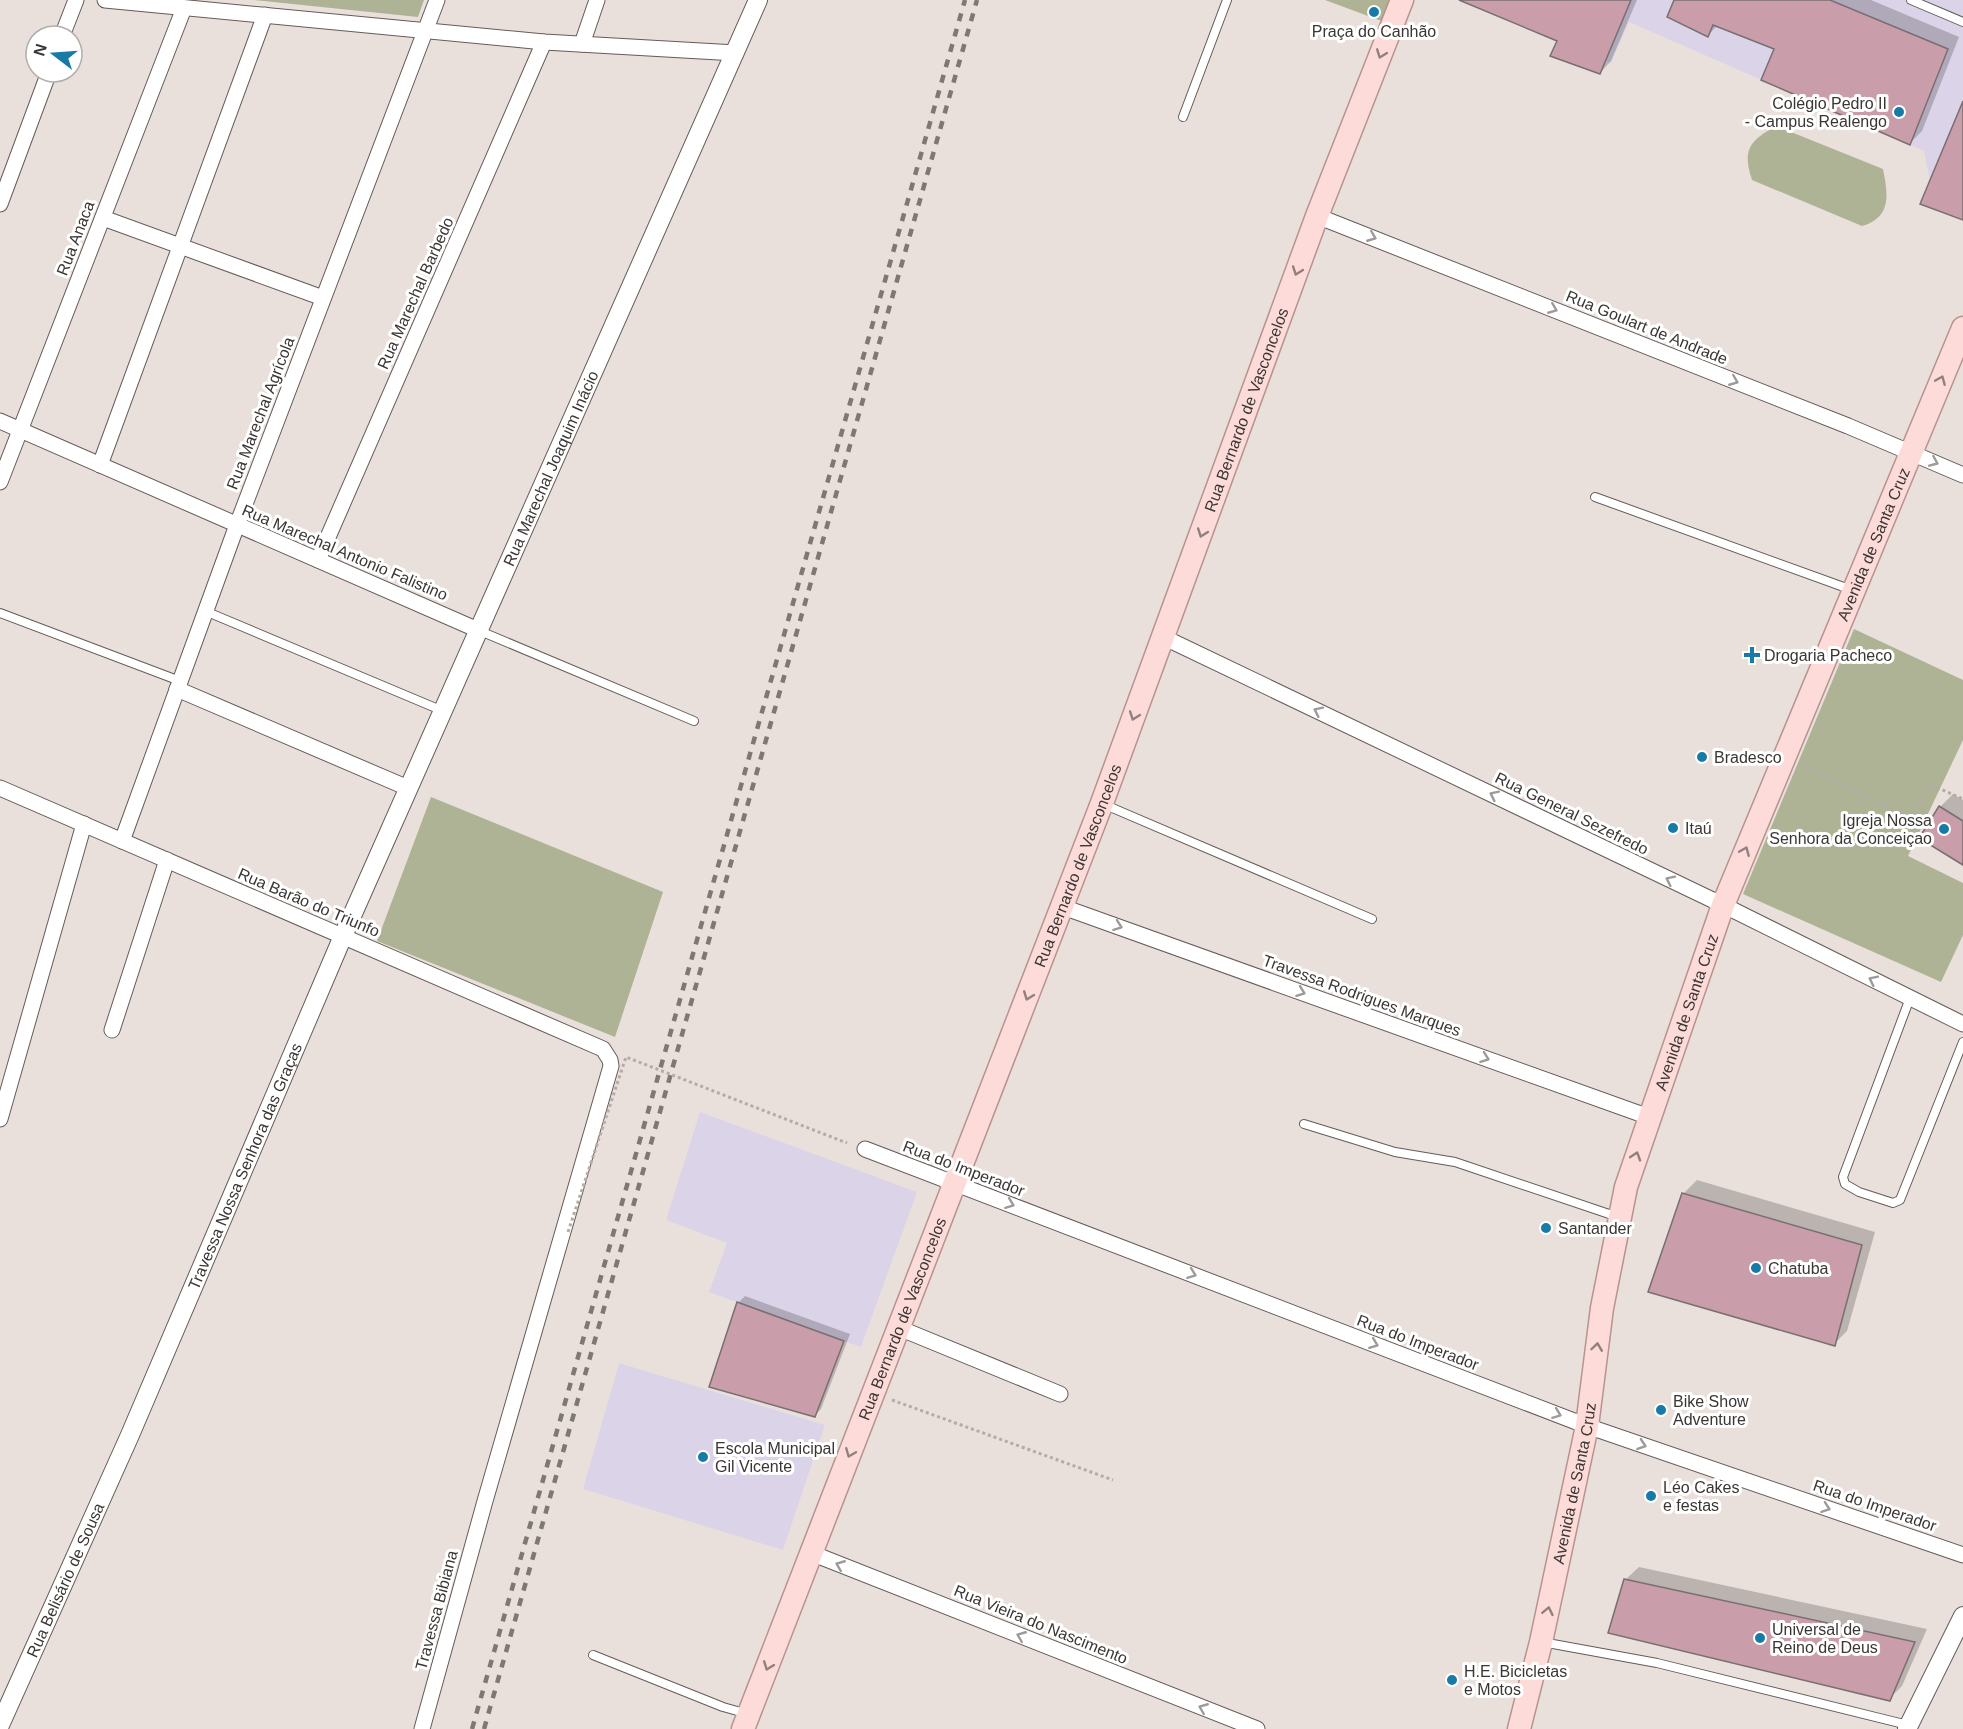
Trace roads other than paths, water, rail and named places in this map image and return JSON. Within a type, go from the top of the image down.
[{"type":"main road","name":"Rua Bernardo de Vasconcelos","points":[[746,1722],[1102,803],[1317,216],[1402,0]]},
{"type":"main road","name":"Avenida de Santa Cruz","points":[[1520,1729],[1587,1426],[1602,1308],[1626,1187],[1723,905],[1963,328]]},
{"type":"street","points":[[67,24],[76,0]]},
{"type":"street","points":[[105,0],[544,42],[736,53]]},
{"type":"street","name":"Rua Marechal Agrícola","points":[[122,841],[237,525],[437,0]]},
{"type":"street","points":[[582,44],[597,0]]},
{"type":"street","name":"Rua Marechal Joaquim Inácio","points":[[343,936],[758,0]]},
{"type":"street","name":"Rua Anaca","points":[[0,482],[184,8]]},
{"type":"street","points":[[100,465],[265,15]]},
{"type":"street","name":"Rua Marechal Barbedo","points":[[318,560],[544,42]]},
{"type":"street","points":[[0,204],[45,84]]},
{"type":"street","name":"Rua Goulart de Andrade","points":[[1317,216],[1963,474]]},
{"type":"street","points":[[102,218],[323,298]]},
{"type":"street","name":"Rua Marechal Antonio Falistino","points":[[0,421],[478,630]]},
{"type":"street","name":"Rua General Sezefredo","points":[[1163,637],[1723,905],[1963,1024]]},
{"type":"street","points":[[179,685],[408,788]]},
{"type":"street","name":"Rua Barão do Triunfo","points":[[0,788],[603,1049],[608,1055],[611,1066],[498,1458]]},
{"type":"street","points":[[0,1119],[84,824]]},
{"type":"street","points":[[112,1030],[167,860]]},
{"type":"street","name":"Travessa Rodrigues Marques","points":[[1062,907],[1649,1117]]},
{"type":"street","name":"Travessa Nossa Senhora das Graças","points":[[130,1435],[343,936]]},
{"type":"street","name":"Rua do Imperador","points":[[864,1149],[1587,1426],[1963,1555]]},
{"type":"street","points":[[899,1328],[1060,1394]]},
{"type":"street","name":"Rua Belisário de Sousa","points":[[0,1725],[130,1435]]},
{"type":"street","name":"Travessa Bibiana","points":[[422,1729],[498,1458]]},
{"type":"street","name":"Rua Vieira do Nascimento","points":[[808,1561],[1257,1729]]},
{"type":"street","points":[[1908,1727],[1963,1616]]},
{"type":"lane","points":[[1183,117],[1227,0]]},
{"type":"lane","points":[[1911,0],[1963,22]]},
{"type":"lane","points":[[1595,497],[1854,591]]},
{"type":"lane","points":[[205,611],[443,711]]},
{"type":"lane","points":[[0,613],[179,685]]},
{"type":"lane","points":[[478,630],[694,722]]},
{"type":"lane","points":[[1102,803],[1372,919]]},
{"type":"lane","points":[[1910,998],[1844,1177],[1845,1184],[1859,1192],[1893,1203],[1900,1200],[1963,1042]]},
{"type":"lane","points":[[1304,1124],[1395,1152],[1455,1162],[1619,1217]]},
{"type":"lane","points":[[1541,1642],[1658,1663],[1908,1727]]},
{"type":"lane","points":[[593,1655],[723,1707],[746,1722]]},
{"type":"railway","points":[[472,1729],[965,0]]},
{"type":"railway","points":[[484,1729],[977,0]]},
{"type":"place","name":"Praça do Canhão","points":[[1374,12]]},
{"type":"place","name":"Colégio Pedro II - Campus Realengo","points":[[1899,112]]},
{"type":"place","name":"Drogaria Pacheco","points":[[1752,655]]},
{"type":"place","name":"Bradesco","points":[[1702,757]]},
{"type":"place","name":"Itaú","points":[[1673,828]]},
{"type":"place","name":"Igreja Nossa Senhora da Conceiçao","points":[[1944,829]]},
{"type":"place","name":"Santander","points":[[1546,1228]]},
{"type":"place","name":"Chatuba","points":[[1756,1268]]},
{"type":"place","name":"Bike Show Adventure","points":[[1661,1410]]},
{"type":"place","name":"Escola Municipal Gil Vicente","points":[[703,1457]]},
{"type":"place","name":"Léo Cakes e festas","points":[[1651,1496]]},
{"type":"place","name":"Universal de Reino de Deus","points":[[1760,1638]]},
{"type":"place","name":"H.E. Bicicletas e Motos","points":[[1452,1680]]}]
